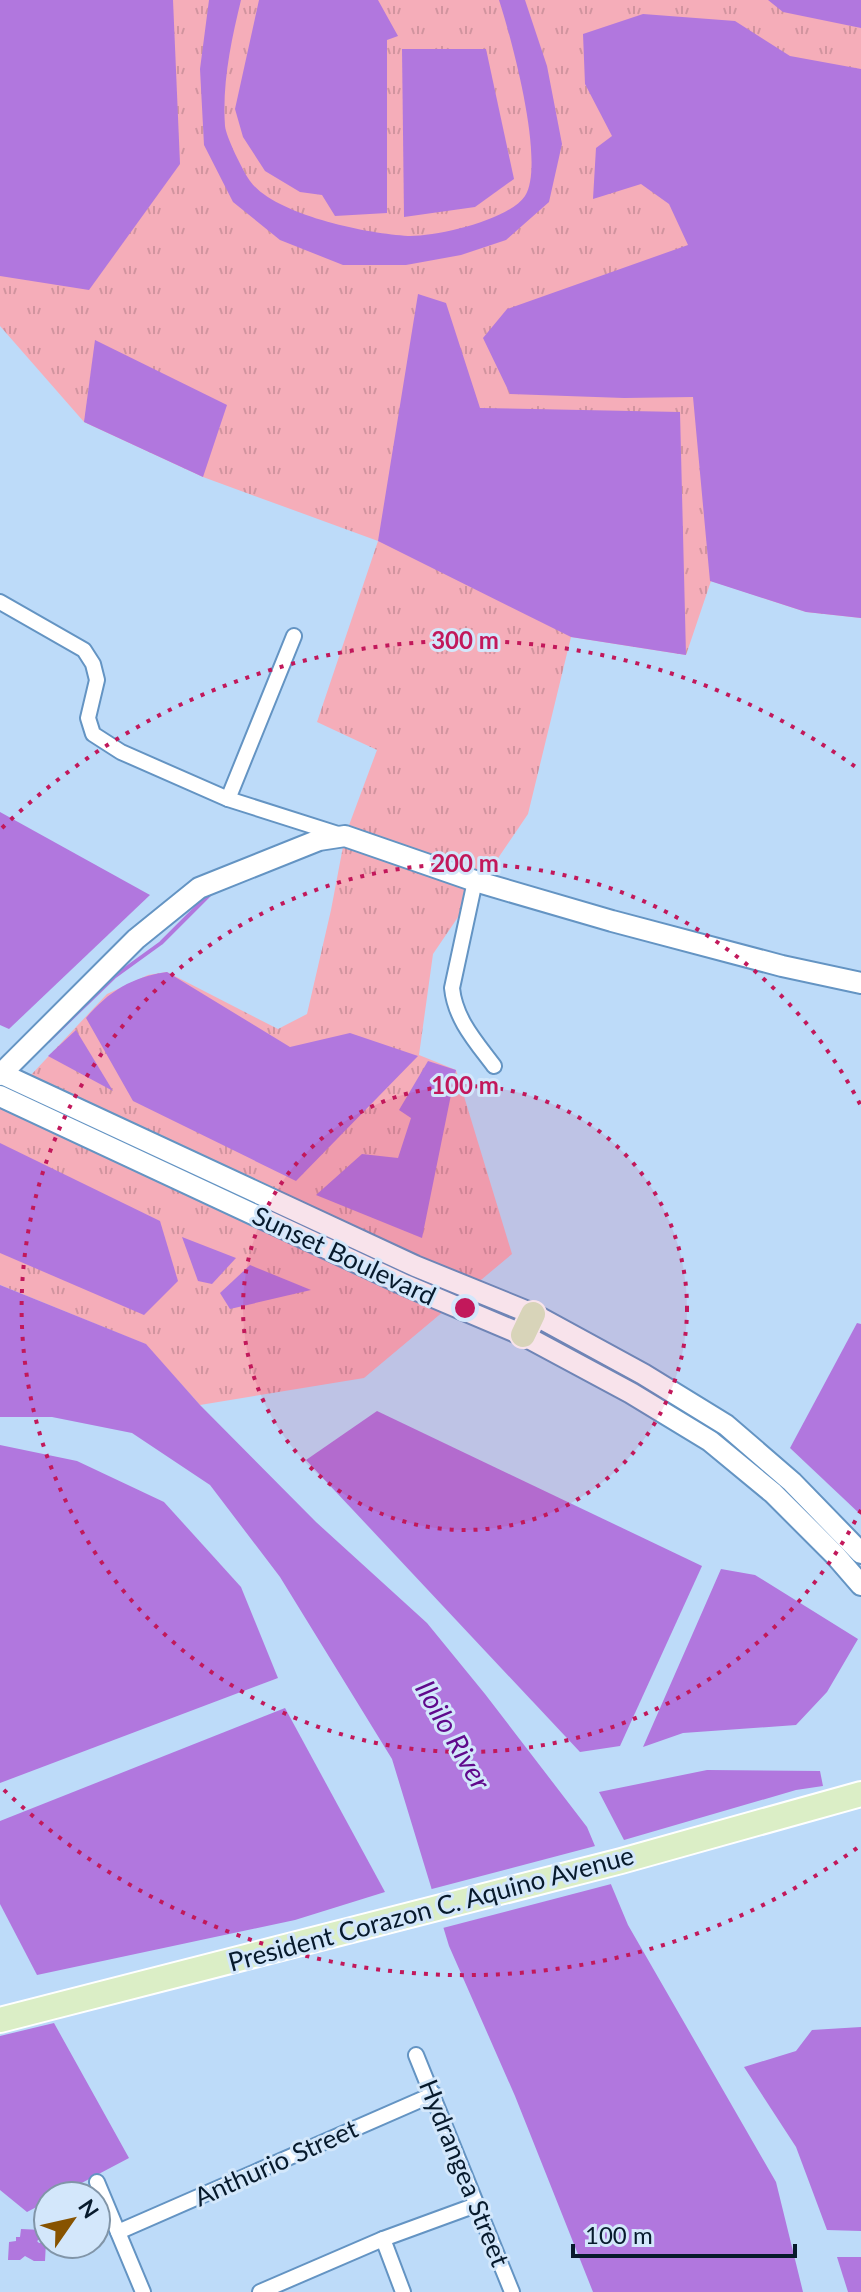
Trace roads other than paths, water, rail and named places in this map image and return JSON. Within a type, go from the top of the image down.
[{"type":"main road","points":[[0,1074],[136,939],[199,888],[319,840],[345,836],[475,881],[782,966],[861,983]]},
{"type":"main road","name":"Sunset Boulevard","points":[[0,1074],[415,1266],[528,1325],[643,1374],[726,1425],[792,1482],[861,1553]]},
{"type":"main road","name":"Sunset Boulevard","points":[[0,1096],[405,1285],[528,1325],[710,1441],[773,1493],[861,1585]]},
{"type":"main road","name":"President Corazon C. Aquino Avenue","points":[[0,2020],[621,1861],[861,1794]]},
{"type":"street","points":[[0,602],[84,650],[93,664],[97,680],[88,718],[93,734],[121,752],[228,799],[345,836]]},
{"type":"street","points":[[228,799],[294,636]]},
{"type":"street","points":[[475,881],[452,988],[453,1001],[472,1037],[494,1066]]},
{"type":"street","name":"Hydrangea Street","points":[[416,2055],[512,2292]]},
{"type":"street","name":"Anthurio Street","points":[[118,2232],[434,2094]]},
{"type":"street","points":[[260,2292],[383,2239],[476,2205]]},
{"type":"street","points":[[112,2218],[143,2292]]},
{"type":"street","points":[[383,2239],[403,2292]]},
{"type":"water","points":[[0,0],[173,0],[180,164],[89,290],[0,276]]},
{"type":"water","points":[[209,0],[241,0],[226,78],[224,110],[228,138],[250,181],[279,204],[300,213],[347,227],[420,236],[453,230],[504,213],[525,196],[530,180],[529,129],[518,70],[499,0],[525,0],[547,66],[562,144],[549,202],[506,240],[461,255],[406,265],[343,265],[280,240],[233,202],[204,145],[200,69]]},
{"type":"water","points":[[259,0],[378,0],[398,36],[387,40],[387,213],[335,216],[322,195],[300,192],[265,171],[243,137],[235,109]]},
{"type":"water","points":[[768,0],[861,0],[861,28],[783,12]]},
{"type":"water","points":[[643,14],[735,21],[790,56],[861,69],[861,618],[806,612],[710,581],[693,397],[510,394],[483,338],[507,309],[688,245],[669,204],[641,184],[593,199],[596,148],[612,136],[585,84],[583,34]]},
{"type":"water","points":[[402,49],[486,49],[514,179],[475,207],[404,217]]},
{"type":"water","points":[[418,294],[446,303],[480,408],[680,412],[686,655],[571,637],[378,541]]},
{"type":"water","points":[[95,340],[227,405],[203,477],[84,422]]},
{"type":"water","points":[[0,812],[150,895],[9,1029],[0,1025]]},
{"type":"water","points":[[167,972],[290,1047],[350,1033],[418,1056],[296,1181],[133,1101],[86,1018],[103,1000],[122,987]]},
{"type":"water","points":[[76,1030],[113,1091],[48,1056]]},
{"type":"water","points":[[428,1061],[456,1070],[422,1238],[316,1195],[362,1154],[398,1158],[411,1118],[399,1110]]},
{"type":"water","points":[[0,1143],[160,1221],[178,1281],[144,1315],[0,1253]]},
{"type":"water","points":[[182,1237],[236,1258],[212,1284],[198,1281]]},
{"type":"water","points":[[250,1265],[311,1290],[230,1309],[220,1293]]},
{"type":"water","name":"Iloilo River","points":[[0,1285],[146,1344],[200,1405],[316,1522],[427,1623],[485,1694],[587,1827],[628,1925],[776,2182],[803,2292],[593,2292],[515,2096],[449,1946],[392,1759],[280,1577],[210,1485],[132,1433],[52,1417],[0,1417]]},
{"type":"water","points":[[857,1323],[861,1324],[861,1515],[790,1448]]},
{"type":"water","points":[[377,1411],[702,1566],[620,1746],[580,1752],[306,1460]]},
{"type":"water","points":[[0,1445],[77,1461],[164,1502],[241,1587],[278,1678],[0,1783]]},
{"type":"water","points":[[721,1569],[755,1575],[858,1639],[827,1692],[796,1725],[683,1733],[643,1747]]},
{"type":"water","points":[[285,1708],[385,1892],[295,1920],[37,1975],[0,1904],[0,1821]]},
{"type":"water","points":[[707,1770],[820,1771],[823,1786],[796,1790],[624,1840],[599,1792]]},
{"type":"water","points":[[54,2023],[129,2158],[87,2180],[32,2180],[32,2209],[27,2212],[0,2190],[0,2036]]},
{"type":"water","points":[[861,2027],[861,2231],[827,2230],[796,2147],[744,2067],[796,2051],[812,2030]]},
{"type":"water","points":[[21,2229],[32,2230],[32,2260],[25,2256],[20,2260],[8,2260],[9,2242],[20,2237]]},
{"type":"water","points":[[837,2257],[861,2257],[861,2292],[848,2292]]},
{"type":"waterway","points":[[48,1041],[114,977],[161,943],[209,895]]}]
